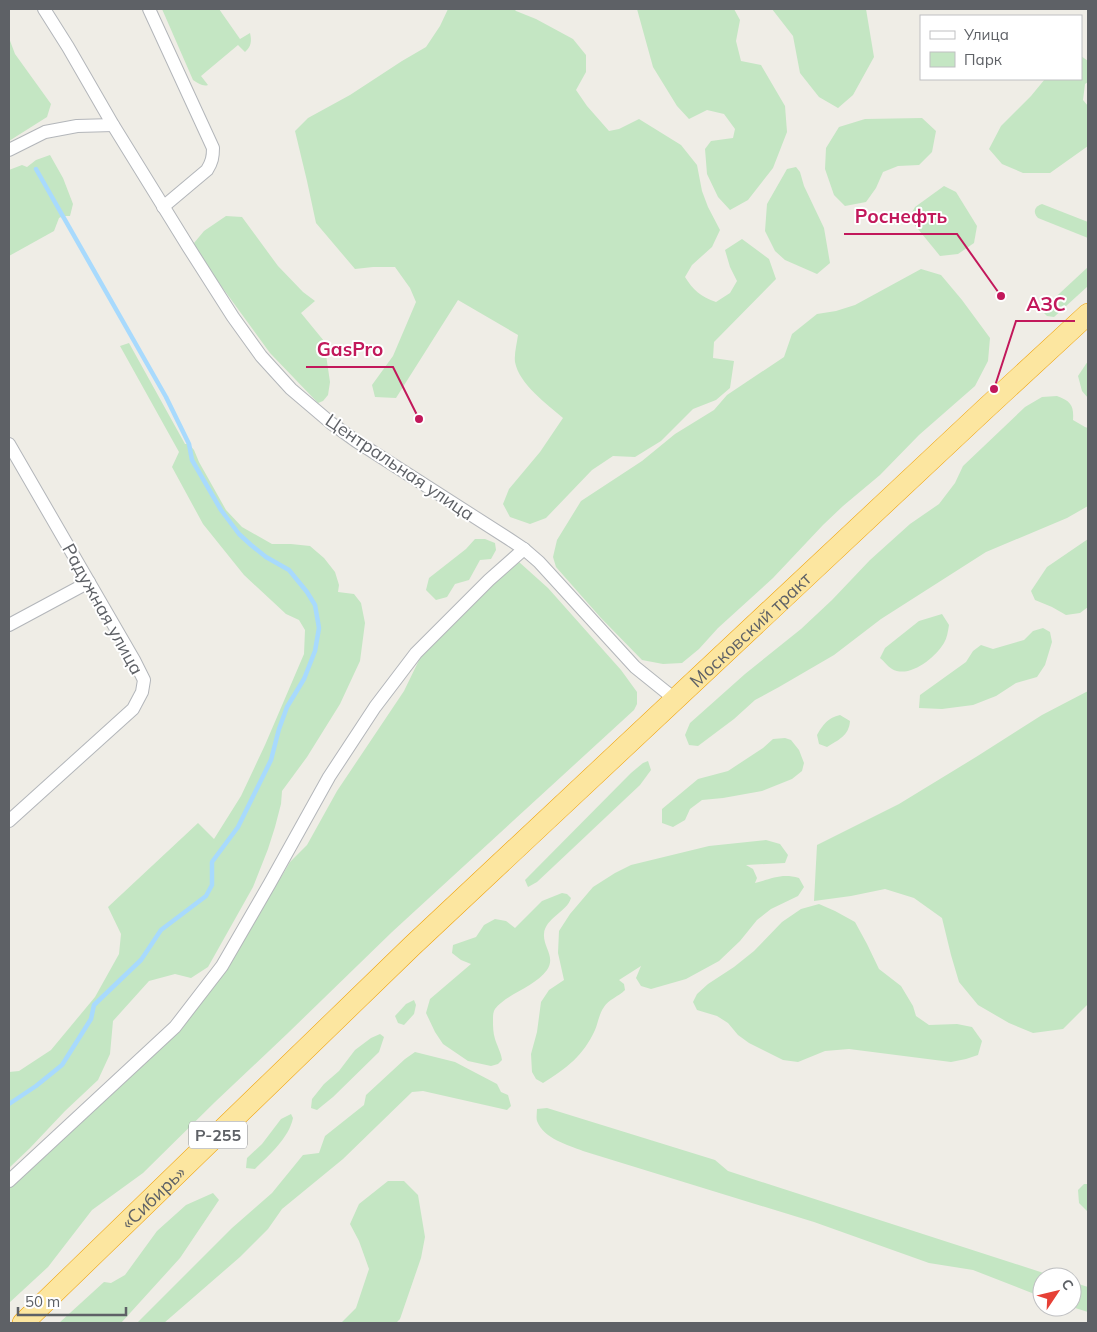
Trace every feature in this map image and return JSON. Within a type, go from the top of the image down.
[{"type":"highway","name":"Московский тракт","points":[[412,946],[1088,314]]},
{"type":"highway","name":"«Сибирь»","points":[[23,1323],[412,946]]},
{"type":"street","name":"Центральная улица","points":[[44,9],[112,125],[233,317],[262,356],[291,389],[356,442],[524,549],[539,562],[635,667],[676,700]]},
{"type":"street","points":[[149,9],[210,141],[213,156],[207,170],[164,207]]},
{"type":"street","points":[[9,150],[45,132],[77,126],[112,125]]},
{"type":"street","name":"Радужная улица","points":[[9,444],[144,680],[142,692],[133,709],[9,821]]},
{"type":"street","points":[[9,1181],[176,1027],[222,966],[329,777],[375,706],[416,654],[489,580],[524,549]]},
{"type":"street","points":[[9,625],[89,582]]},
{"type":"green space","points":[[162,9],[219,9],[240,39],[250,33],[250,46],[245,52],[238,45],[201,76],[208,85],[201,84],[193,80]]},
{"type":"green space","points":[[448,9],[514,9],[573,39],[586,55],[586,72],[576,90],[609,131],[619,129],[639,119],[681,145],[697,165],[702,191],[720,230],[712,247],[692,265],[685,277],[698,292],[716,302],[730,293],[737,281],[725,250],[742,239],[769,259],[776,279],[714,342],[713,358],[734,361],[730,388],[716,400],[693,409],[661,441],[635,457],[613,456],[592,470],[546,518],[530,524],[510,517],[503,504],[509,489],[540,452],[563,418],[534,393],[522,378],[515,362],[518,335],[458,300],[396,398],[375,397],[372,385],[393,356],[416,302],[410,288],[395,267],[355,269],[316,223],[295,131],[308,118],[350,95],[426,47],[440,26]]},
{"type":"green space","points":[[637,9],[734,9],[740,20],[736,41],[741,61],[761,65],[785,106],[787,132],[773,168],[748,200],[730,210],[718,197],[707,174],[705,149],[711,141],[733,138],[735,129],[724,114],[707,110],[689,119],[677,106],[653,67]]},
{"type":"green space","points":[[772,9],[866,9],[874,57],[853,95],[838,108],[819,97],[800,73],[793,36]]},
{"type":"green space","points":[[9,38],[15,54],[51,104],[47,117],[9,141]]},
{"type":"green space","points":[[1082,57],[1088,61],[1088,82],[1085,84],[1083,100],[1088,106],[1088,146],[1050,173],[1023,173],[1002,164],[989,149],[1001,126],[1044,80],[1082,80]]},
{"type":"green space","points":[[922,118],[936,131],[932,152],[919,165],[898,166],[883,172],[876,188],[866,202],[845,206],[834,195],[825,169],[826,148],[839,127],[865,119]]},
{"type":"green space","points":[[50,155],[63,178],[73,204],[70,216],[59,218],[54,231],[9,256],[9,170],[22,165],[27,167],[36,160]]},
{"type":"green space","points":[[796,167],[800,172],[804,186],[824,228],[830,263],[817,274],[785,260],[775,251],[765,231],[767,204],[787,169]]},
{"type":"green space","points":[[944,186],[956,192],[977,226],[974,243],[958,254],[940,256],[909,218],[915,207]]},
{"type":"green space","points":[[1042,204],[1088,222],[1088,238],[1038,218],[1035,210]]},
{"type":"green space","points":[[226,216],[242,217],[278,266],[303,292],[315,301],[301,313],[324,341],[330,382],[328,395],[323,401],[318,403],[270,353],[198,254],[194,243],[204,231]]},
{"type":"green space","points":[[1088,267],[1088,286],[1054,317],[1047,316],[1044,313],[1046,306]]},
{"type":"green space","points":[[921,269],[941,275],[990,338],[988,361],[975,386],[919,435],[880,475],[843,506],[773,578],[682,663],[663,664],[642,660],[601,618],[556,567],[553,557],[557,540],[581,501],[642,461],[675,434],[714,410],[727,395],[784,357],[792,334],[817,314],[855,305]]},
{"type":"green space","points":[[129,343],[185,444],[189,444],[194,450],[226,510],[242,527],[272,544],[310,546],[324,558],[335,572],[339,585],[338,592],[354,594],[361,603],[365,623],[360,661],[340,704],[307,757],[282,791],[275,827],[253,887],[208,967],[191,978],[175,974],[149,981],[113,1021],[110,1054],[98,1080],[9,1168],[9,1072],[19,1071],[51,1050],[95,997],[119,954],[121,934],[108,907],[198,823],[214,839],[241,796],[304,654],[305,630],[299,620],[286,614],[244,575],[203,524],[172,467],[179,452],[120,346]]},
{"type":"green space","points":[[1088,361],[1088,398],[1082,391],[1078,376]]},
{"type":"green space","points":[[1057,396],[1066,400],[1071,405],[1073,420],[1088,428],[1088,506],[1067,518],[986,552],[881,619],[834,655],[755,700],[734,719],[698,746],[689,745],[685,735],[690,723],[745,674],[801,629],[870,560],[910,524],[939,504],[955,483],[963,466],[1025,407],[1042,397]]},
{"type":"green space","points":[[475,539],[485,539],[495,543],[496,550],[491,559],[480,560],[469,580],[455,584],[447,597],[436,600],[426,590],[429,578],[466,549]]},
{"type":"green space","points":[[1088,539],[1088,607],[1080,613],[1066,615],[1035,600],[1031,591],[1047,567]]},
{"type":"green space","points":[[519,562],[548,588],[621,670],[637,692],[637,704],[634,710],[392,932],[143,1173],[92,1210],[48,1267],[9,1303],[9,1181],[193,1003],[290,862],[307,845],[337,791],[404,691],[422,654],[463,602]]},
{"type":"green space","points":[[942,614],[949,625],[947,637],[940,649],[921,665],[914,669],[899,671],[890,668],[880,658],[885,648],[919,621]]},
{"type":"green space","points":[[1043,628],[1050,632],[1052,642],[1045,665],[1037,677],[1016,683],[996,696],[973,705],[942,709],[919,708],[920,695],[966,662],[973,651],[981,645],[993,649],[1024,640],[1033,631]]},
{"type":"green space","points":[[1088,691],[1088,1004],[1063,1029],[1033,1033],[1009,1023],[978,1005],[959,982],[942,918],[914,898],[885,889],[814,901],[817,845],[899,804],[1042,715]]},
{"type":"green space","points":[[840,715],[850,721],[848,730],[839,740],[827,747],[819,744],[817,735],[821,728],[826,722]]},
{"type":"green space","points":[[785,738],[791,740],[799,750],[804,763],[802,771],[792,779],[762,791],[702,800],[690,809],[685,820],[673,827],[662,823],[662,809],[698,779],[728,771],[763,748],[773,739]]},
{"type":"green space","points":[[648,761],[651,770],[640,785],[537,882],[528,887],[525,880],[631,773]]},
{"type":"green space","points":[[766,840],[780,844],[788,855],[785,863],[746,865],[753,869],[757,878],[755,883],[782,876],[799,878],[804,887],[798,896],[771,909],[757,920],[740,941],[719,961],[686,979],[651,989],[641,986],[636,978],[641,966],[619,980],[624,984],[625,990],[604,1007],[595,1030],[580,1054],[560,1072],[543,1083],[536,1079],[532,1072],[531,1054],[537,1032],[541,1002],[549,990],[564,980],[558,953],[559,931],[570,914],[593,887],[631,865],[709,846]]},
{"type":"green space","points":[[562,893],[567,894],[571,898],[569,903],[545,928],[544,939],[550,956],[547,970],[535,981],[506,999],[494,1011],[494,1034],[502,1060],[498,1064],[491,1066],[468,1061],[443,1044],[426,1013],[430,999],[471,964],[461,960],[452,953],[453,945],[476,937],[484,925],[495,919],[506,921],[515,928],[542,901]]},
{"type":"green space","points":[[819,904],[855,922],[879,969],[901,986],[913,1006],[916,1016],[929,1025],[957,1024],[972,1027],[982,1041],[978,1055],[951,1062],[849,1049],[825,1051],[798,1062],[783,1060],[749,1043],[738,1035],[728,1023],[717,1016],[697,1010],[693,1002],[697,994],[708,984],[754,951],[782,922],[801,909]]},
{"type":"green space","points":[[414,1000],[416,1005],[414,1014],[404,1025],[398,1023],[395,1016],[406,1004]]},
{"type":"green space","points":[[380,1034],[384,1037],[379,1052],[333,1097],[317,1110],[311,1108],[312,1099],[324,1084],[339,1071],[355,1050]]},
{"type":"green space","points":[[415,1052],[455,1062],[497,1084],[501,1092],[508,1095],[511,1106],[507,1110],[423,1091],[412,1092],[343,1159],[282,1209],[268,1229],[240,1257],[164,1323],[137,1323],[232,1228],[272,1193],[303,1155],[319,1153],[325,1136],[364,1105],[366,1095]]},
{"type":"green space","points":[[547,1108],[715,1160],[728,1171],[1032,1269],[1032,1293],[973,1270],[929,1263],[814,1222],[564,1144],[551,1137],[540,1127],[537,1121],[537,1109]]},
{"type":"green space","points":[[291,1114],[293,1118],[291,1125],[278,1146],[255,1169],[246,1168],[247,1158],[262,1144],[281,1119]]},
{"type":"green space","points":[[388,1181],[404,1181],[418,1195],[425,1237],[421,1258],[400,1319],[396,1323],[341,1323],[356,1308],[369,1269],[359,1241],[350,1224],[359,1204]]},
{"type":"green space","points":[[1084,1184],[1088,1184],[1088,1212],[1079,1203],[1078,1190]]},
{"type":"green space","points":[[213,1193],[219,1200],[180,1258],[121,1323],[59,1323],[104,1282],[111,1283],[125,1275],[157,1231],[186,1205]]},
{"type":"green space","points":[[1082,1285],[1088,1287],[1088,1312],[1082,1310]]},
{"type":"waterway","points":[[9,1104],[36,1086],[62,1065],[91,1019],[94,1005],[141,960],[161,930],[206,896],[212,885],[212,862],[238,827],[271,760],[287,707],[304,679],[315,651],[319,628],[315,605],[289,570],[266,557],[251,545],[239,534],[221,510],[192,460],[189,444],[166,397],[36,169]]},
{"type":"place","name":"Роснефть","points":[[1001,296]]},
{"type":"place","name":"АЗС","points":[[994,389]]},
{"type":"place","name":"GasPro","points":[[419,419]]}]
